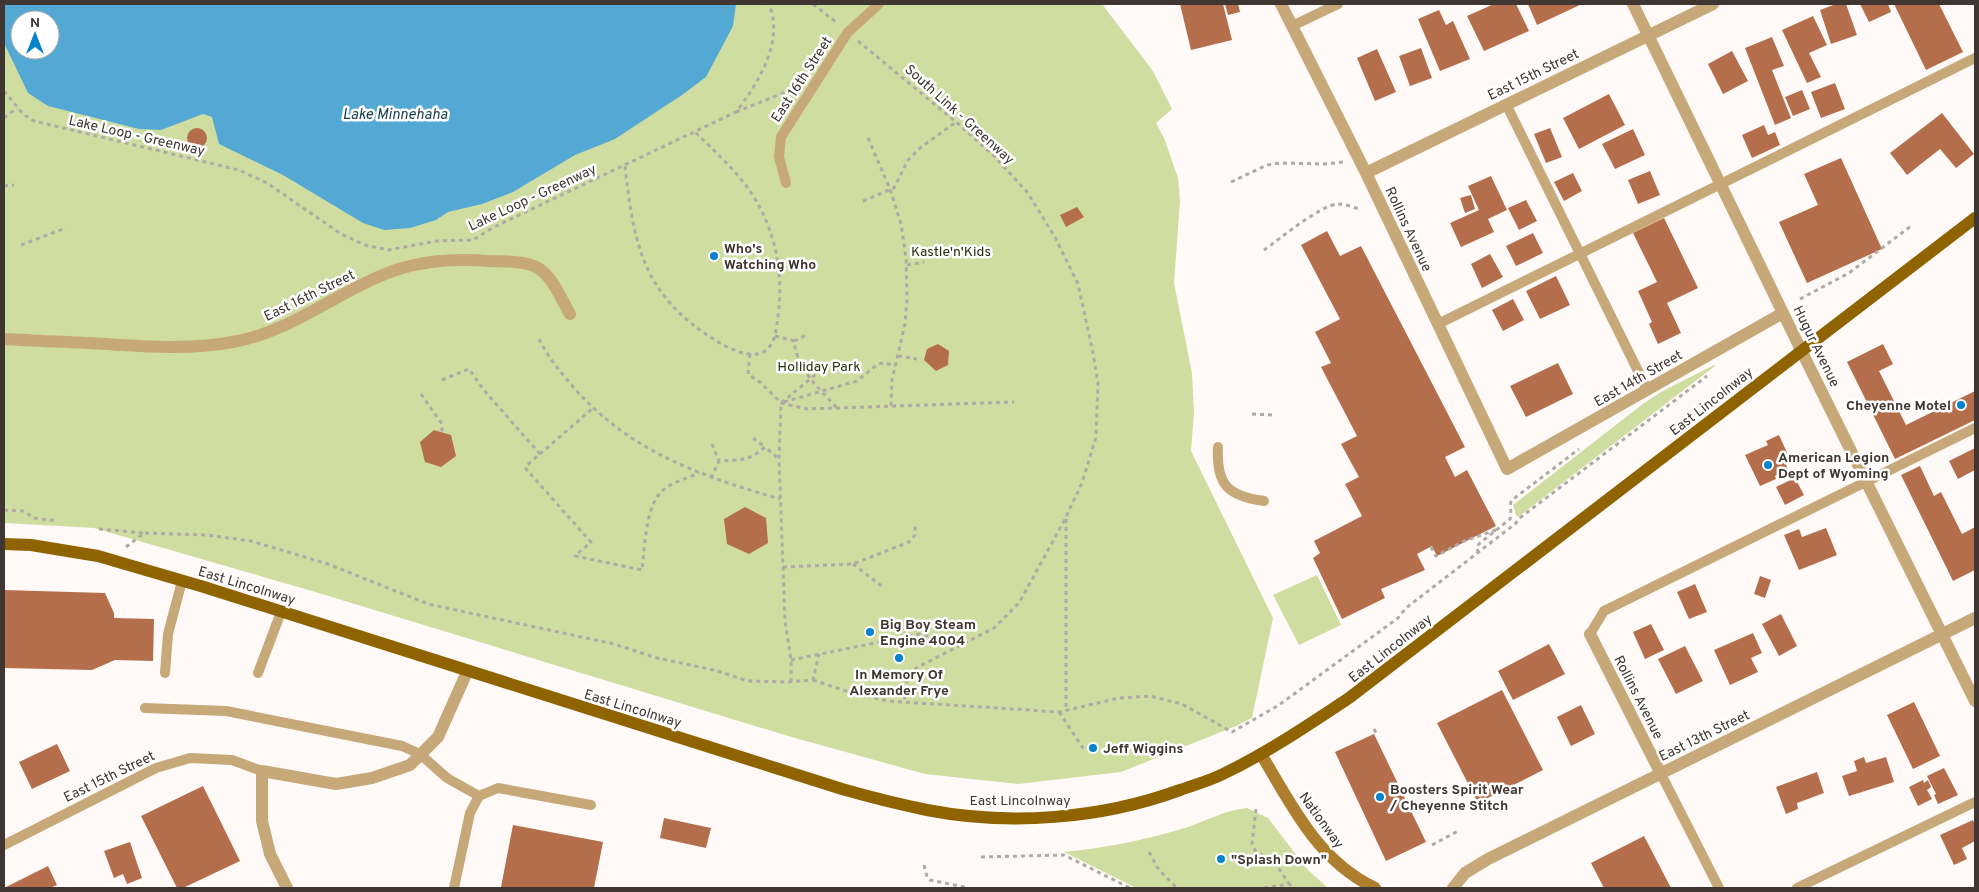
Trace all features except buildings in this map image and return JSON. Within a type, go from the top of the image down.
[{"type":"main road","name":"East Lincolnway","points":[[4,544],[30,545],[72,551],[182,581],[842,789],[928,810],[973,816],[1064,817],[1112,810],[1157,799],[1221,776],[1261,754],[1349,698],[1975,218]]},
{"type":"main road","name":"Nationway","points":[[1261,754],[1302,822],[1324,851],[1350,875],[1375,888]]},
{"type":"street","name":"Rollins Avenue","points":[[1281,4],[1366,173],[1507,469]]},
{"type":"street","name":"Hugur Avenue","points":[[1633,4],[1801,350],[1975,701]]},
{"type":"street","name":"East 15th Street","points":[[1366,173],[1713,4]]},
{"type":"street","name":"East 16th Street","points":[[4,339],[154,348],[192,347],[238,341],[265,334],[293,322],[385,274],[424,262],[459,259],[513,262],[537,267],[549,277],[570,314]]},
{"type":"street","name":"East 14th Street","points":[[1507,469],[1783,313]]},
{"type":"street","name":"East 13th Street","points":[[1453,888],[1465,873],[1475,866],[1975,618]]},
{"type":"street","name":"Rollins Avenue","points":[[1590,634],[1660,774]]},
{"type":"street","points":[[285,888],[270,854],[262,821],[262,771],[336,784],[372,778],[410,765],[438,737],[467,672]]},
{"type":"lane","name":"East 16th Street","points":[[786,183],[779,157],[781,137],[848,32],[879,4]]},
{"type":"lane","points":[[1292,26],[1338,4]]},
{"type":"lane","points":[[1438,324],[1975,58]]},
{"type":"lane","points":[[1506,104],[1647,390]]},
{"type":"lane","points":[[1590,634],[1604,611],[1975,428]]},
{"type":"lane","points":[[1218,447],[1217,464],[1224,484],[1241,496],[1264,501]]},
{"type":"lane","points":[[165,673],[168,634],[182,581]]},
{"type":"lane","points":[[258,673],[281,612]]},
{"type":"lane","points":[[145,708],[226,712],[402,746],[420,754],[447,778],[480,796]]},
{"type":"lane","name":"East 15th Street","points":[[4,845],[156,768],[190,758],[232,760],[262,771]]},
{"type":"lane","points":[[1660,774],[1719,888]]},
{"type":"lane","points":[[455,888],[470,813],[480,796],[498,788],[590,805]]},
{"type":"lane","points":[[1797,888],[1975,802]]},
{"type":"path","name":"Lake Loop - Greenway","points":[[736,112],[749,96],[767,58],[773,39],[773,19],[768,4]]},
{"type":"path","points":[[812,4],[848,32]]},
{"type":"path","name":"South Link - Greenway","points":[[848,32],[956,122],[994,156],[1027,192],[1056,237],[1078,284],[1098,383],[1096,437],[1091,458],[1082,483],[1066,516],[1019,603],[994,628],[916,668],[907,682],[904,703]]},
{"type":"path","name":"Lake Loop - Greenway","points":[[4,91],[17,108],[34,121],[45,125],[239,170],[267,183],[341,234],[365,245],[388,250],[437,241],[473,240],[494,228],[736,112],[791,90]]},
{"type":"path","points":[[4,118],[17,108]]},
{"type":"path","points":[[863,201],[894,188],[908,160],[920,148],[956,122]]},
{"type":"path","points":[[625,166],[634,235],[646,267],[666,300],[690,323],[726,346],[750,354],[761,353],[767,349],[775,336],[780,299],[780,276],[776,248],[764,214],[740,177],[695,132]]},
{"type":"path","points":[[868,138],[890,189],[901,224],[906,265],[907,298],[905,324],[892,380],[891,406]]},
{"type":"path","points":[[1231,182],[1267,165],[1324,164],[1343,162],[1358,157]]},
{"type":"path","points":[[4,186],[14,185]]},
{"type":"path","points":[[1264,250],[1325,208],[1336,204],[1360,210]]},
{"type":"path","points":[[1800,299],[1849,273],[1911,226]]},
{"type":"path","points":[[21,245],[66,228]]},
{"type":"path","points":[[906,265],[924,262]]},
{"type":"path","points":[[775,336],[794,341],[808,335]]},
{"type":"path","points":[[539,339],[554,364],[592,408],[636,441],[664,458],[711,478],[780,499]]},
{"type":"path","points":[[794,341],[799,363],[810,379],[837,408]]},
{"type":"path","points":[[750,354],[748,374],[761,383],[782,403],[808,409],[1014,402]]},
{"type":"path","points":[[898,356],[918,359]]},
{"type":"path","points":[[782,403],[857,381],[878,364],[885,363],[895,366]]},
{"type":"path","points":[[442,380],[469,369],[483,389],[540,454]]},
{"type":"path","points":[[791,682],[791,660],[785,621],[780,499],[779,458],[782,403],[820,371]]},
{"type":"path","points":[[99,528],[144,533],[207,535],[251,541],[328,564],[428,604],[614,644],[657,658],[714,670],[748,681],[791,682],[813,680],[852,693],[904,703],[1059,712],[1119,698],[1150,696],[1182,704],[1232,732],[1279,705],[1398,618],[1406,608],[1521,518],[1709,375]]},
{"type":"path","points":[[421,394],[442,424],[442,432]]},
{"type":"path","points":[[592,408],[526,466],[526,469],[590,542],[575,556],[642,570],[650,512],[656,499],[663,490],[699,473]]},
{"type":"path","points":[[1252,414],[1272,415]]},
{"type":"path","points":[[753,438],[779,458]]},
{"type":"path","points":[[711,478],[719,461],[712,444]]},
{"type":"path","points":[[1478,553],[1477,546],[1510,520],[1512,500],[1582,446]]},
{"type":"path","points":[[719,461],[740,461],[757,454],[766,447]]},
{"type":"path","points":[[4,510],[23,511],[34,518],[57,521]]},
{"type":"path","points":[[1066,516],[1066,710]]},
{"type":"path","points":[[783,567],[852,564],[909,542],[915,535],[915,525]]},
{"type":"path","points":[[1431,547],[1436,556],[1464,541],[1497,530]]},
{"type":"path","points":[[109,560],[144,533]]},
{"type":"path","points":[[852,564],[883,587]]},
{"type":"path","points":[[791,660],[919,634],[942,638],[961,646]]},
{"type":"path","points":[[813,680],[819,654]]},
{"type":"path","points":[[1059,712],[1084,751]]},
{"type":"path","points":[[1374,729],[1376,733]]},
{"type":"path","points":[[1256,810],[1252,844],[1255,850],[1278,867],[1289,884],[1295,888]]},
{"type":"path","points":[[1432,844],[1460,830]]},
{"type":"path","points":[[1149,852],[1159,870],[1177,888]]},
{"type":"path","points":[[981,857],[1064,855],[1130,888]]},
{"type":"path","points":[[924,865],[930,880],[969,888]]},
{"type":"path","points":[[1264,888],[1289,884]]},
{"type":"green space","name":"Holliday Park","points":[[4,4],[1102,4],[1153,71],[1172,109],[1156,123],[1164,138],[1178,178],[1180,201],[1174,283],[1192,373],[1194,412],[1191,451],[1273,618],[1252,718],[1121,772],[1018,784],[925,774],[788,736],[312,591],[94,528],[4,523]]},
{"type":"green space","points":[[1714,365],[1518,517],[1516,515],[1513,505],[1644,403],[1661,392]]},
{"type":"green space","points":[[1317,575],[1341,625],[1299,645],[1273,595]]},
{"type":"green space","points":[[1247,808],[1268,818],[1307,869],[1328,888],[1136,888],[1064,852],[1110,846],[1155,836],[1185,828],[1223,813]]},
{"type":"water","name":"Lake Minnehaha","points":[[4,4],[736,4],[733,26],[706,77],[615,139],[575,155],[513,192],[482,204],[448,212],[436,220],[410,228],[384,230],[363,223],[283,175],[219,144],[212,117],[203,114],[161,130],[139,129],[48,106],[28,93],[12,60],[60,60],[60,10],[10,10],[10,56],[4,43]]},
{"type":"place","name":"Who's Watching Who","points":[[714,256]]},
{"type":"place","name":"Cheyenne Motel","points":[[1961,405]]},
{"type":"place","name":"American Legion Dept of Wyoming","points":[[1768,465]]},
{"type":"place","name":"Big Boy Steam Engine 4004","points":[[870,632]]},
{"type":"place","name":"In Memory Of Alexander Frye","points":[[899,658]]},
{"type":"place","name":"Jeff Wiggins","points":[[1093,748]]},
{"type":"place","name":"Boosters Spirit Wear / Cheyenne Stitch","points":[[1380,797]]},
{"type":"place","name":"\"Splash Down\"","points":[[1221,859]]},
{"type":"park label","name":"Kastle'n'Kids","points":[[951,251]]}]
